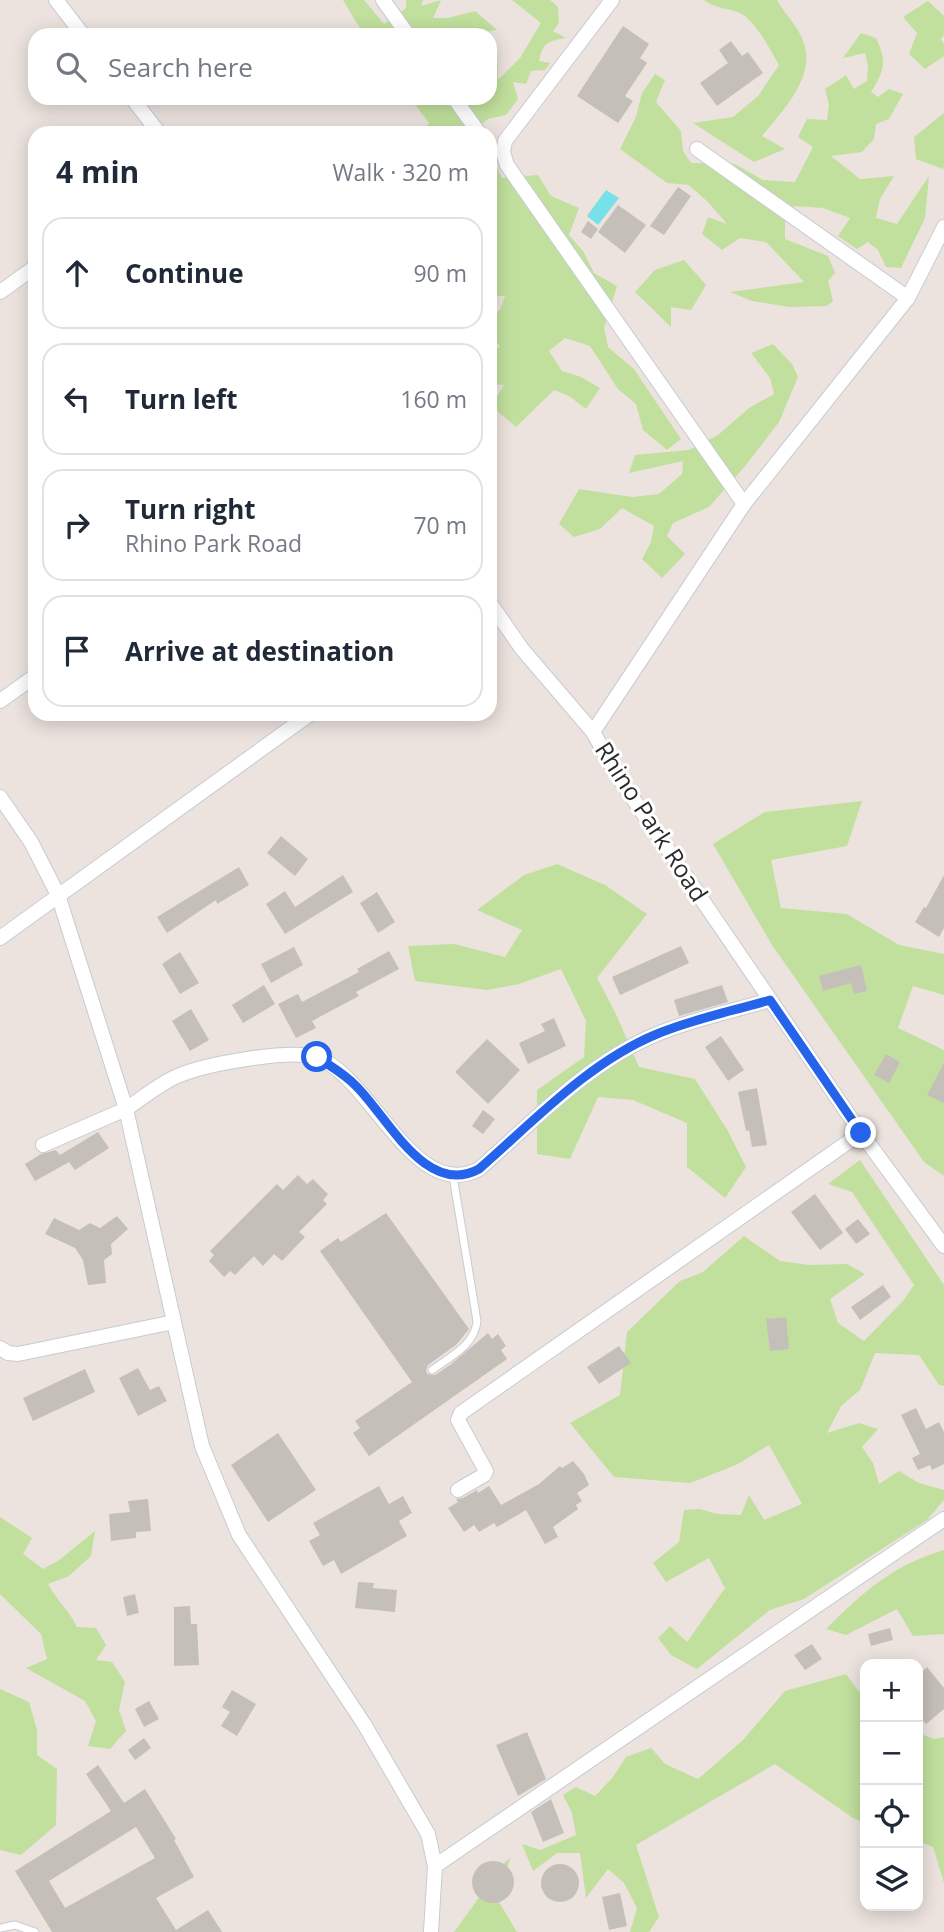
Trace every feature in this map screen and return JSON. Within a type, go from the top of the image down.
[{"type":"street","points":[[56,0],[78,28]]},
{"type":"street","points":[[383,0],[403,28]]},
{"type":"street","points":[[612,0],[505,141],[503,152],[507,165],[744,505]]},
{"type":"street","points":[[137,105],[154,126]]},
{"type":"street","points":[[459,105],[474,126]]},
{"type":"street","points":[[497,148],[503,152]]},
{"type":"street","points":[[697,149],[908,298]]},
{"type":"street","name":"Rhino Park Road","points":[[944,227],[908,298],[744,505],[593,732],[617,775],[770,1000],[861,1133],[944,1246]]},
{"type":"street","points":[[0,292],[28,272]]},
{"type":"street","points":[[497,613],[522,649],[593,732]]},
{"type":"street","points":[[0,701],[28,681]]},
{"type":"street","points":[[0,938],[300,721]]},
{"type":"street","points":[[0,797],[32,842],[58,895],[126,1109],[202,1446],[239,1535],[363,1724],[428,1834],[435,1866],[431,1932]]},
{"type":"street","points":[[43,1146],[126,1109],[179,1075],[252,1057],[298,1055],[317,1057],[356,1086],[394,1133],[422,1162],[453,1176],[469,1175],[612,1057],[658,1033],[770,1000]]},
{"type":"street","points":[[458,1490],[484,1475],[486,1471],[458,1420],[461,1413],[861,1133]]},
{"type":"street","points":[[0,1348],[8,1353],[18,1354],[174,1322]]},
{"type":"street","points":[[435,1866],[944,1519]]},
{"type":"lane","points":[[432,1370],[469,1343],[477,1330],[453,1176]]},
{"type":"lane","points":[[0,1928],[35,1932]]},
{"type":"green space","points":[[343,0],[364,0],[384,24],[406,8],[406,0],[423,0],[421,6],[441,0],[433,18],[448,18],[475,11],[495,28],[360,28]]},
{"type":"green space","points":[[512,0],[550,0],[558,7],[559,23],[553,31],[566,38],[551,42],[542,50],[539,61],[550,63],[545,70],[531,71],[526,84],[513,82],[518,99],[506,115],[488,119],[479,126],[427,126],[429,123],[415,105],[497,105],[497,52],[498,80],[520,58],[541,23]]},
{"type":"green space","points":[[704,0],[777,0],[799,31],[806,50],[803,77],[789,102],[762,136],[785,149],[754,162],[693,123],[733,117],[758,96],[779,65],[763,37],[747,18]]},
{"type":"green space","points":[[928,1],[944,16],[944,35],[941,39],[944,56],[925,69],[909,54],[917,33],[903,17]]},
{"type":"green space","points":[[861,33],[876,38],[882,53],[882,71],[871,92],[878,97],[889,89],[903,94],[889,119],[876,124],[874,139],[862,152],[831,156],[860,179],[894,176],[880,199],[876,218],[897,224],[929,176],[925,218],[901,268],[886,267],[878,250],[868,242],[857,249],[838,236],[850,218],[823,208],[794,206],[785,222],[785,239],[828,256],[835,273],[828,281],[833,301],[827,306],[789,307],[752,301],[730,292],[804,282],[766,242],[740,238],[722,250],[702,234],[708,217],[727,224],[708,202],[689,185],[667,183],[620,149],[636,117],[642,93],[655,74],[665,80],[656,102],[681,131],[683,151],[691,163],[735,164],[763,180],[795,182],[813,147],[798,137],[807,119],[827,120],[829,105],[825,89],[846,75],[854,89],[867,81],[865,53],[843,58]]},
{"type":"green space","points":[[944,113],[943,169],[916,159],[914,137]]},
{"type":"green space","points":[[497,168],[502,178],[538,175],[551,196],[579,208],[569,235],[583,251],[594,273],[617,286],[604,328],[608,347],[634,369],[681,439],[667,450],[643,430],[636,404],[618,389],[590,346],[565,338],[549,351],[562,371],[581,377],[600,388],[586,409],[569,396],[554,390],[516,427],[497,411],[497,396],[504,385],[497,384],[497,348],[501,347],[497,343],[497,312],[505,296],[497,296]]},
{"type":"green space","points":[[684,260],[706,285],[691,310],[671,307],[671,327],[635,292],[655,270]]},
{"type":"green space","points":[[773,344],[792,364],[798,377],[779,422],[709,507],[673,523],[667,536],[685,554],[662,578],[642,559],[651,542],[654,526],[622,508],[600,529],[574,537],[559,524],[579,489],[632,497],[659,494],[682,474],[683,461],[629,473],[635,455],[689,450],[718,435],[749,408],[774,394],[770,378],[751,353]]},
{"type":"green space","points":[[862,801],[847,846],[771,860],[781,908],[847,914],[899,945],[944,954],[944,995],[913,986],[898,1028],[944,1050],[944,1176],[924,1162],[772,945],[713,844],[765,812]]},
{"type":"green space","points":[[557,864],[605,885],[647,914],[597,978],[639,1067],[695,1079],[728,1131],[746,1167],[725,1198],[687,1167],[687,1123],[633,1100],[598,1097],[570,1159],[537,1154],[537,1090],[584,1057],[586,1021],[561,969],[519,984],[487,990],[415,981],[408,946],[454,944],[505,957],[522,930],[477,910],[524,875]]},
{"type":"green space","points":[[860,1160],[944,1285],[944,1386],[939,1385],[919,1355],[875,1353],[860,1390],[841,1406],[827,1433],[859,1423],[878,1429],[862,1447],[873,1463],[879,1484],[899,1471],[919,1483],[944,1490],[944,1500],[927,1520],[804,1599],[770,1610],[697,1669],[671,1655],[658,1638],[670,1626],[687,1642],[725,1588],[709,1558],[666,1582],[653,1563],[679,1542],[684,1510],[700,1509],[717,1514],[741,1515],[749,1495],[764,1520],[802,1504],[769,1445],[736,1465],[690,1483],[614,1477],[570,1423],[620,1395],[627,1332],[680,1281],[703,1272],[744,1236],[780,1261],[809,1265],[847,1264],[865,1274],[830,1299],[838,1323],[864,1341],[903,1301],[914,1285],[852,1192],[828,1184]]},
{"type":"green space","points":[[0,1517],[32,1538],[23,1554],[43,1569],[58,1561],[95,1531],[91,1556],[69,1576],[48,1584],[77,1627],[96,1628],[106,1645],[96,1660],[112,1662],[125,1682],[119,1710],[126,1731],[110,1749],[88,1746],[96,1721],[85,1701],[26,1668],[47,1659],[41,1634],[0,1594]]},
{"type":"green space","points":[[944,1550],[944,1634],[913,1636],[897,1609],[846,1635],[826,1629],[880,1581],[909,1563]]},
{"type":"green space","points":[[846,1674],[860,1693],[860,1821],[775,1764],[636,1845],[659,1917],[649,1932],[630,1932],[637,1908],[624,1883],[608,1869],[586,1898],[580,1853],[557,1853],[533,1871],[522,1844],[540,1850],[576,1835],[572,1813],[563,1795],[576,1787],[595,1796],[613,1777],[626,1757],[651,1748],[665,1764],[698,1779],[743,1740],[785,1691]]},
{"type":"green space","points":[[0,1689],[29,1702],[37,1730],[37,1755],[57,1769],[56,1825],[21,1855],[0,1850]]},
{"type":"green space","points":[[923,1735],[934,1739],[944,1737],[944,1883],[933,1847],[923,1843]]},
{"type":"green space","points":[[510,1858],[499,1902],[517,1932],[454,1932],[504,1863]]},
{"type":"water","points":[[606,190],[619,198],[598,225],[587,216]]},
{"type":"building","points":[[623,26],[649,44],[640,58],[647,63],[625,96],[633,101],[618,123],[577,96]]},
{"type":"building","points":[[731,41],[742,56],[748,52],[763,73],[717,106],[700,83],[728,63],[719,50]]},
{"type":"building","points":[[678,187],[691,196],[664,235],[650,226]]},
{"type":"building","points":[[618,205],[646,225],[625,253],[598,232]]},
{"type":"building","points":[[588,221],[598,229],[591,239],[581,232]]},
{"type":"building","points":[[281,836],[308,859],[295,876],[267,853]]},
{"type":"building","points":[[239,867],[249,885],[217,904],[216,900],[167,933],[157,917]]},
{"type":"building","points":[[343,875],[353,892],[285,934],[266,904],[285,891],[295,907]]},
{"type":"building","points":[[944,875],[944,928],[939,937],[915,922]]},
{"type":"building","points":[[377,892],[395,922],[378,933],[360,903]]},
{"type":"building","points":[[681,946],[689,963],[620,995],[612,977]]},
{"type":"building","points":[[294,947],[303,965],[271,983],[261,964]]},
{"type":"building","points":[[389,951],[399,969],[356,992],[359,996],[312,1021],[316,1028],[296,1038],[278,1004],[298,994],[302,1002],[359,972],[357,969]]},
{"type":"building","points":[[180,952],[199,983],[180,994],[162,964]]},
{"type":"building","points":[[861,965],[867,991],[854,994],[851,983],[823,991],[819,976]]},
{"type":"building","points":[[264,985],[275,1004],[243,1023],[232,1005]]},
{"type":"building","points":[[722,985],[728,1002],[679,1016],[674,1000]]},
{"type":"building","points":[[191,1009],[209,1040],[190,1051],[172,1021]]},
{"type":"building","points":[[554,1018],[566,1046],[528,1064],[519,1043],[545,1031],[541,1024]]},
{"type":"building","points":[[721,1036],[744,1070],[728,1081],[705,1047]]},
{"type":"building","points":[[487,1039],[520,1070],[488,1104],[455,1072]]},
{"type":"building","points":[[886,1054],[900,1062],[889,1083],[874,1075]]},
{"type":"building","points":[[944,1063],[944,1103],[927,1095]]},
{"type":"building","points":[[757,1088],[767,1145],[752,1147],[738,1092]]},
{"type":"building","points":[[483,1110],[495,1119],[483,1134],[472,1126]]},
{"type":"building","points":[[98,1132],[109,1148],[75,1170],[69,1162],[35,1181],[25,1164],[41,1154],[56,1150],[60,1155]]},
{"type":"building","points":[[298,1175],[307,1184],[313,1179],[328,1194],[323,1200],[327,1204],[299,1232],[305,1237],[282,1261],[274,1254],[263,1266],[254,1256],[235,1275],[230,1271],[224,1277],[209,1261],[214,1255],[210,1251],[277,1184],[283,1190]]},
{"type":"building","points":[[815,1194],[843,1233],[820,1250],[791,1212]]},
{"type":"building","points":[[386,1213],[469,1329],[456,1345],[428,1365],[427,1374],[435,1375],[450,1365],[488,1333],[492,1339],[498,1334],[506,1346],[501,1350],[507,1359],[369,1456],[353,1433],[360,1428],[355,1421],[412,1382],[320,1251],[338,1238],[341,1242]]},
{"type":"building","points":[[117,1216],[128,1229],[111,1244],[112,1254],[104,1260],[106,1283],[88,1285],[83,1260],[75,1248],[45,1234],[54,1218],[79,1230],[90,1223],[100,1228]]},
{"type":"building","points":[[858,1219],[870,1234],[856,1244],[845,1229]]},
{"type":"building","points":[[883,1285],[891,1297],[860,1320],[851,1307]]},
{"type":"building","points":[[786,1317],[789,1349],[770,1351],[766,1319]]},
{"type":"building","points":[[619,1346],[631,1363],[599,1384],[587,1367]]},
{"type":"building","points":[[138,1368],[150,1390],[159,1386],[167,1401],[138,1416],[119,1378]]},
{"type":"building","points":[[85,1369],[95,1392],[33,1421],[23,1398]]},
{"type":"building","points":[[916,1408],[926,1429],[939,1422],[944,1432],[944,1464],[932,1470],[930,1465],[918,1470],[912,1458],[920,1454],[901,1415]]},
{"type":"building","points":[[278,1433],[316,1490],[268,1522],[231,1465]]},
{"type":"building","points":[[573,1461],[589,1485],[577,1493],[582,1501],[576,1505],[578,1509],[553,1527],[558,1537],[545,1544],[526,1510],[497,1527],[494,1523],[479,1532],[474,1525],[464,1532],[448,1508],[458,1502],[456,1499],[477,1490],[478,1493],[489,1486],[501,1505],[539,1484],[560,1466],[562,1468]]},
{"type":"building","points":[[379,1486],[389,1504],[403,1496],[412,1513],[399,1521],[407,1536],[341,1574],[334,1560],[323,1566],[309,1541],[320,1535],[313,1523]]},
{"type":"building","points":[[148,1499],[151,1531],[136,1532],[136,1538],[111,1541],[109,1514],[130,1512],[128,1501]]},
{"type":"building","points":[[358,1582],[374,1583],[373,1588],[397,1590],[395,1612],[355,1608]]},
{"type":"building","points":[[135,1594],[139,1613],[127,1616],[123,1597]]},
{"type":"building","points":[[190,1606],[191,1624],[197,1624],[199,1665],[174,1666],[174,1607]]},
{"type":"building","points":[[890,1628],[893,1640],[871,1646],[868,1634]]},
{"type":"building","points":[[812,1644],[822,1659],[805,1670],[794,1655]]},
{"type":"building","points":[[927,1667],[944,1688],[944,1709],[926,1724],[923,1720],[923,1671]]},
{"type":"building","points":[[232,1690],[256,1704],[237,1736],[221,1726],[230,1712],[222,1707]]},
{"type":"building","points":[[149,1701],[159,1719],[144,1727],[135,1709]]},
{"type":"building","points":[[527,1732],[546,1779],[518,1796],[496,1745]]},
{"type":"building","points":[[144,1738],[151,1748],[135,1760],[128,1750]]},
{"type":"building","points":[[98,1765],[124,1803],[145,1789],[176,1839],[174,1840],[194,1877],[156,1898],[176,1930],[208,1910],[222,1932],[52,1932],[15,1871],[111,1811],[86,1774]],"holes":[[[136,1827],[155,1858],[65,1908],[49,1881]]]},
{"type":"building","points":[[551,1799],[564,1833],[543,1842],[531,1812]]},
{"type":"building","points":[[493,1861],[508,1867],[514,1882],[508,1897],[493,1903],[478,1897],[472,1882],[478,1867]]},
{"type":"building","points":[[560,1864],[574,1869],[579,1883],[574,1897],[560,1902],[546,1897],[541,1883],[546,1869]]},
{"type":"building","points":[[620,1893],[627,1926],[609,1930],[602,1897]]},
{"type":"route","points":[[317,1057],[356,1086],[394,1133],[422,1162],[453,1176],[469,1175],[612,1057],[658,1033],[770,1000],[861,1133]]}]
